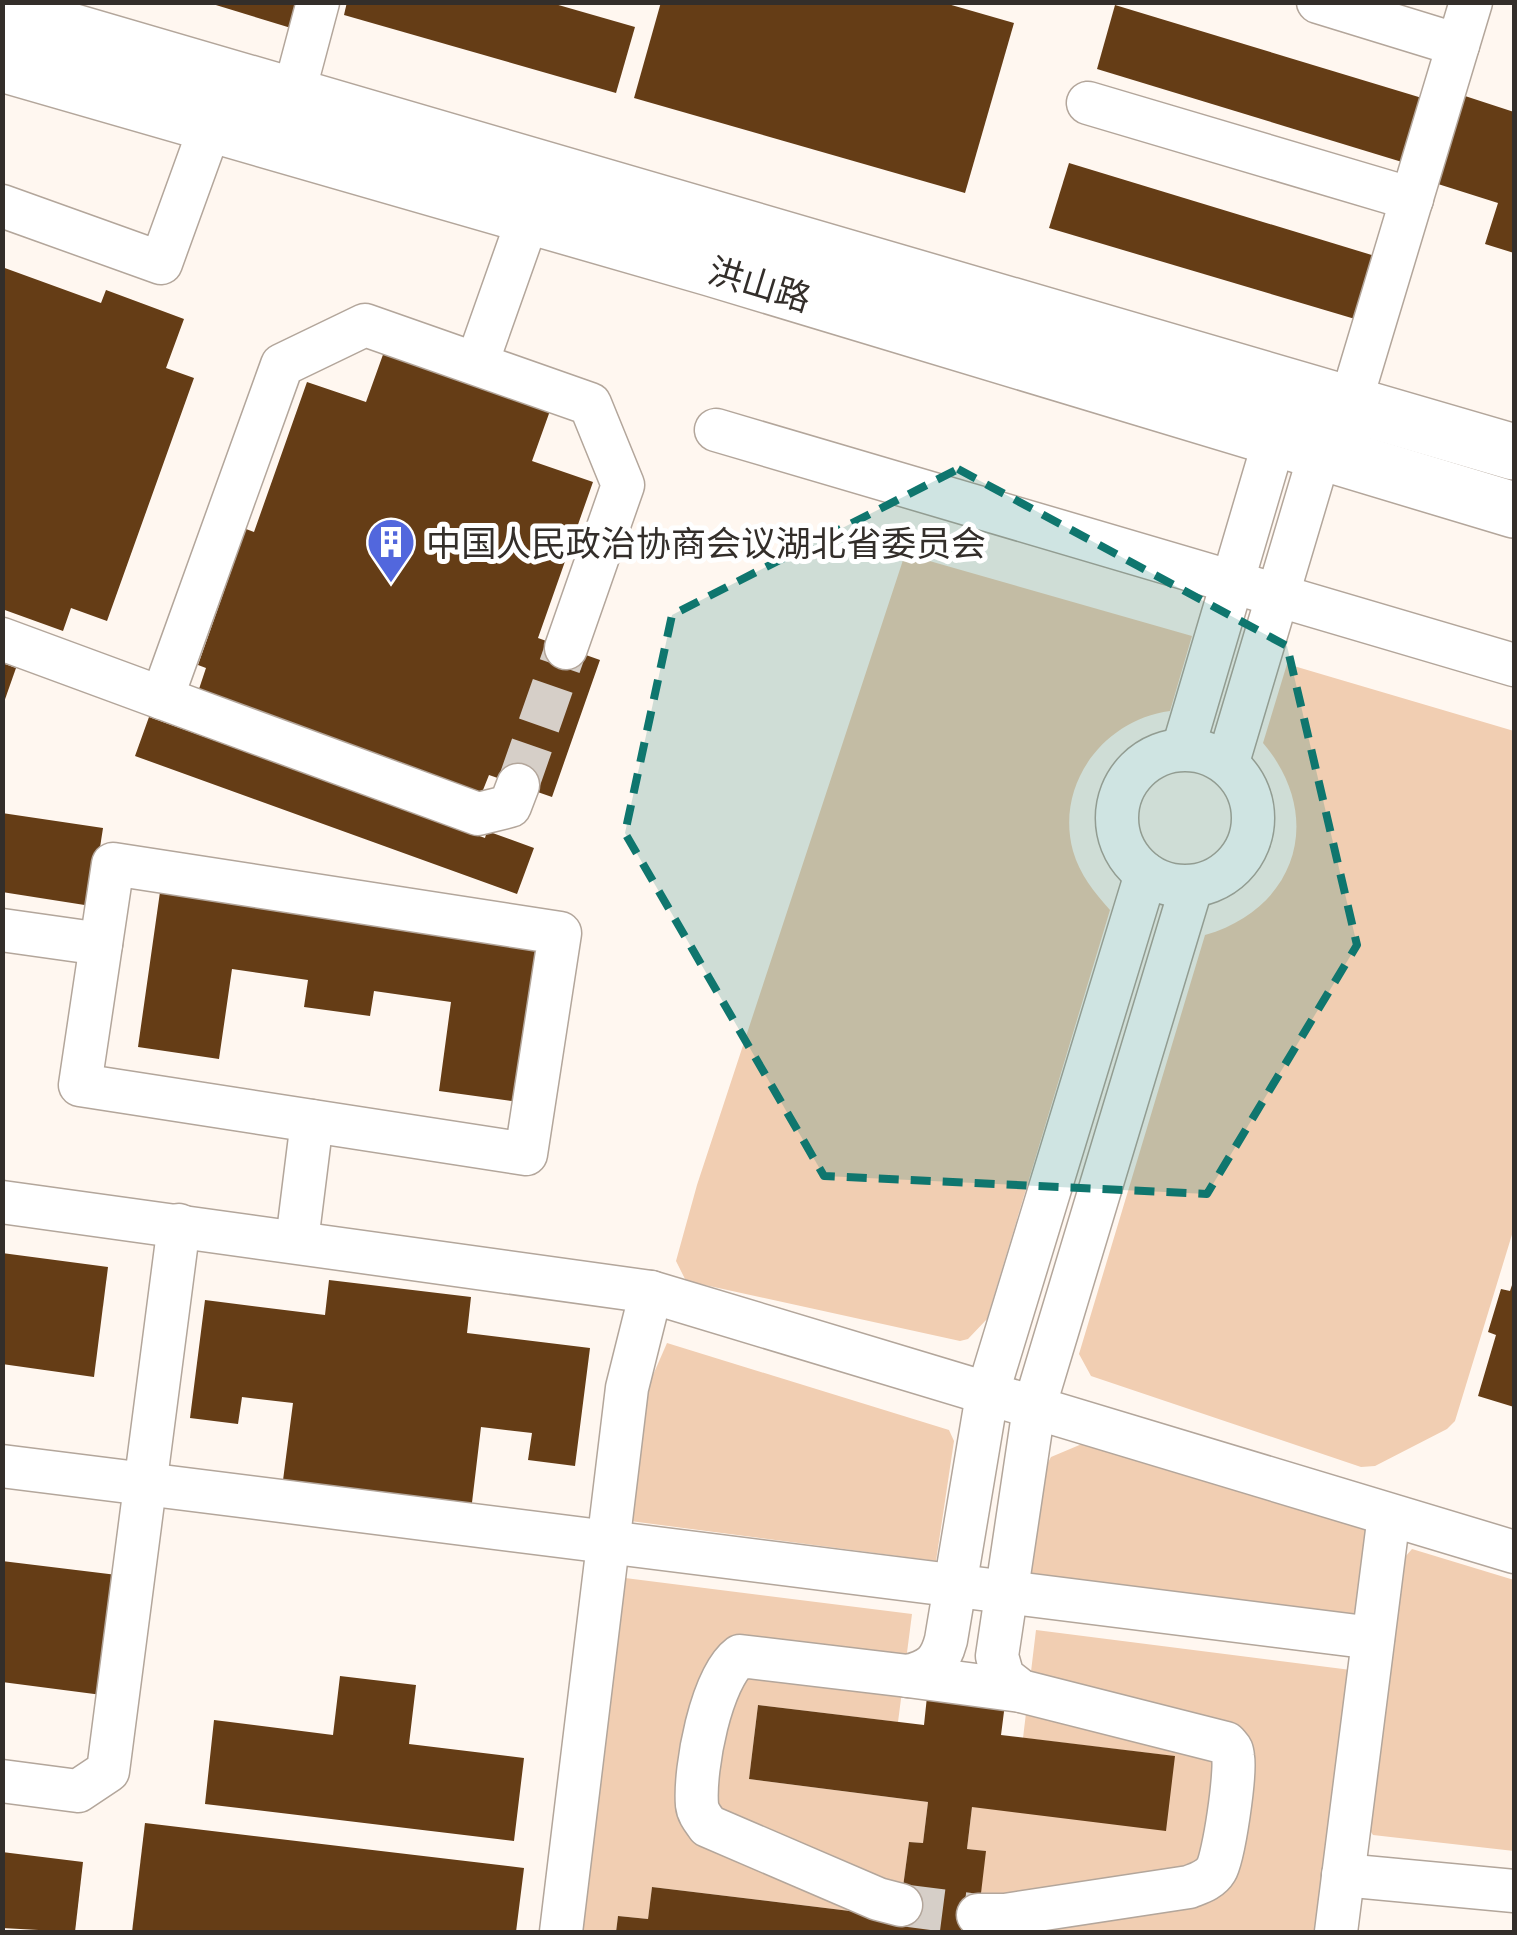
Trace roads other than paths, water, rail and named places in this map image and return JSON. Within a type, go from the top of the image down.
[{"type":"main road","name":"洪山路","points":[[2,12],[1514,452]]},
{"type":"main road","name":"洪山路","points":[[2,64],[212,122],[1514,510]]},
{"type":"lane","points":[[293,96],[318,2]]},
{"type":"lane","points":[[1318,2],[1458,45]]},
{"type":"lane","points":[[1183,748],[1233,582],[1298,445],[1326,397],[1412,199],[1471,2]]},
{"type":"lane","points":[[1088,103],[1412,199]]},
{"type":"lane","points":[[2,206],[162,263],[212,122]]},
{"type":"lane","points":[[478,363],[529,216]]},
{"type":"lane","points":[[162,698],[282,365],[365,325],[590,404],[623,485],[566,648]]},
{"type":"lane","points":[[716,430],[1514,664]]},
{"type":"lane","points":[[1228,762],[1278,595],[1298,445]]},
{"type":"lane","points":[[2,640],[478,814],[510,806],[518,785]]},
{"type":"lane","points":[[1183,748],[1206,752],[1228,762],[1241,776],[1254,817],[1251,838],[1242,857],[1227,872],[1192,888],[1166,884],[1146,874],[1131,860],[1120,841],[1116,820],[1119,798],[1128,779],[1162,752],[1183,748]]},
{"type":"lane","points":[[113,864],[560,933],[526,1154],[312,1121],[80,1086],[113,864]]},
{"type":"lane","points":[[908,1676],[932,1667],[942,1653],[987,1395],[1146,874]]},
{"type":"lane","points":[[1021,1690],[1003,1677],[998,1664],[1005,1592],[1034,1408],[1192,888]]},
{"type":"lane","points":[[2,930],[101,944]]},
{"type":"lane","points":[[297,1241],[312,1121]]},
{"type":"lane","points":[[2,1202],[651,1292],[1514,1552]]},
{"type":"lane","points":[[2,1781],[78,1791],[108,1770],[179,1225]]},
{"type":"lane","points":[[561,1932],[628,1388],[651,1292]]},
{"type":"lane","points":[[2,1466],[1373,1638]]},
{"type":"lane","points":[[1336,1932],[1389,1515]]},
{"type":"lane","points":[[901,1905],[714,1831],[700,1813],[704,1727],[731,1666],[740,1656],[1021,1690],[1226,1743],[1231,1749],[1234,1766],[1222,1853],[1208,1879],[1188,1887],[1005,1915],[978,1915]]},
{"type":"lane","points":[[1343,1874],[1514,1891]]},
{"type":"tunnel","points":[[518,785],[566,648]]},
{"type":"tunnel","points":[[901,1905],[978,1915]]},
{"type":"place","name":"中国人民政治协商会议湖北省委员会","points":[[391,584]]}]
